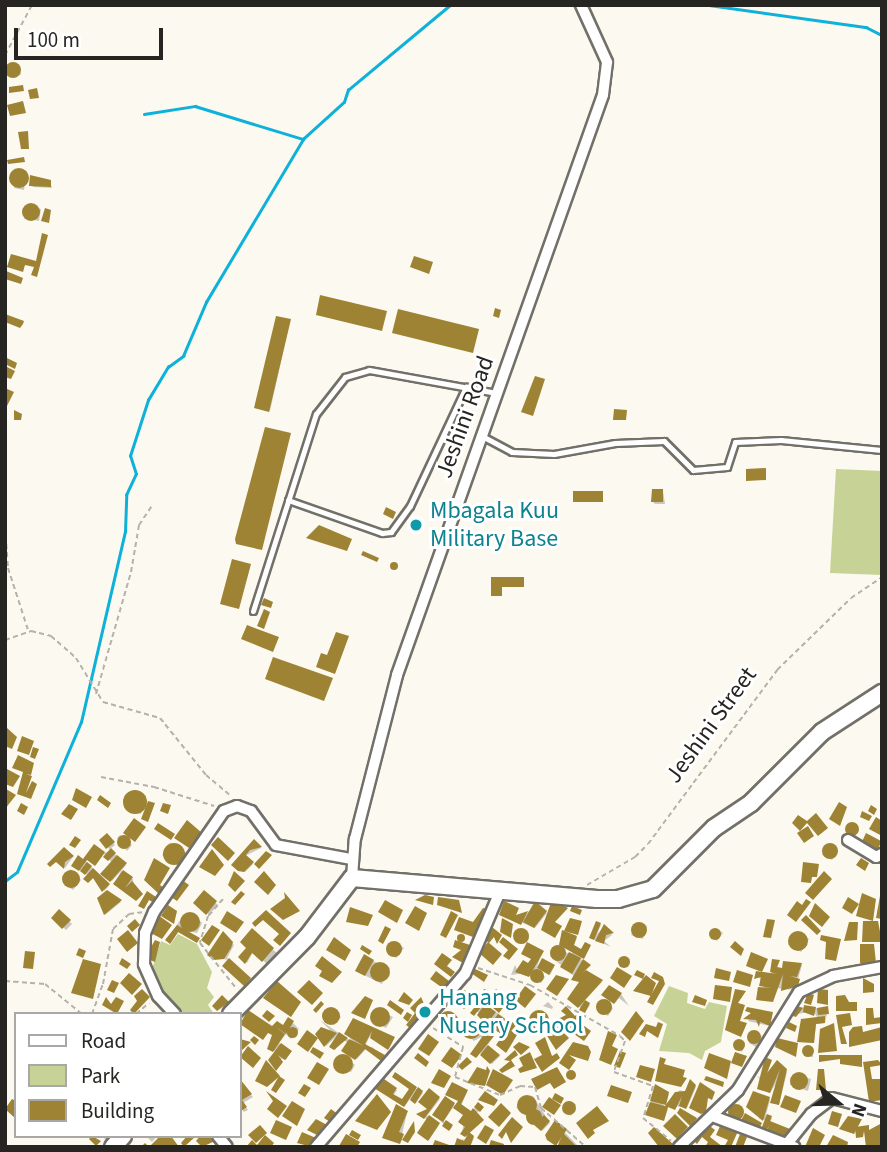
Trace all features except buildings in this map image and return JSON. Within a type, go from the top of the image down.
[{"type":"street","name":"Jeshini Road","points":[[352,877],[351,859],[397,675],[603,95],[607,62],[580,5]]},
{"type":"street","points":[[234,1012],[307,937],[352,877],[618,899],[653,889],[703,837],[751,803],[822,732],[882,693]]},
{"type":"street","points":[[173,1012],[158,996],[143,957],[154,912],[225,811],[241,807],[257,816],[276,845],[351,859]]},
{"type":"street","points":[[848,840],[876,857],[882,854]]},
{"type":"street","points":[[316,1147],[426,1022],[471,964],[501,889]]},
{"type":"street","points":[[679,1146],[715,1117],[756,1065],[799,992],[833,976],[882,967]]},
{"type":"street","points":[[715,1117],[790,1146],[804,1121],[832,1098],[882,1111]]},
{"type":"lane","points":[[253,611],[316,414],[345,377],[369,370],[497,393]]},
{"type":"lane","points":[[288,500],[382,533],[391,532],[410,506],[466,387]]},
{"type":"lane","points":[[482,436],[512,452],[554,454],[615,443],[664,441],[693,470],[727,467],[735,442],[781,440],[882,450]]},
{"type":"path","points":[[5,55],[32,5]]},
{"type":"path","points":[[96,695],[131,572],[139,525],[153,504]]},
{"type":"path","points":[[5,527],[8,568],[28,631]]},
{"type":"path","name":"Jeshini Street","points":[[574,896],[648,844],[777,670],[851,598],[882,577]]},
{"type":"path","points":[[5,640],[28,631],[47,634],[67,649],[103,702],[147,712],[167,724],[206,775],[241,807]]},
{"type":"path","points":[[101,778],[154,787],[225,811]]},
{"type":"path","points":[[223,899],[208,916],[200,943],[245,1000]]},
{"type":"path","points":[[93,1012],[103,984],[113,929],[129,915],[154,912]]},
{"type":"path","points":[[471,964],[530,985],[620,1036],[625,1041],[614,1072],[653,1086],[643,1118],[679,1146]]},
{"type":"path","points":[[5,981],[45,984],[80,1012]]},
{"type":"path","points":[[138,1012],[158,996]]},
{"type":"path","points":[[426,1022],[463,1047],[456,1077],[500,1095],[520,1086],[535,1087],[541,1108],[586,1147]]},
{"type":"green space","points":[[836,469],[882,471],[882,575],[830,573]]},
{"type":"green space","points":[[178,934],[197,944],[212,972],[207,988],[214,997],[208,1005],[213,1012],[175,1012],[162,1001],[151,972],[161,941],[170,945]]},
{"type":"green space","points":[[669,986],[688,993],[687,1003],[705,1009],[709,1002],[727,1006],[721,1042],[705,1051],[702,1060],[689,1053],[659,1051],[667,1024],[654,1016]]},
{"type":"waterway","points":[[5,881],[17,872],[81,722],[125,532],[126,495],[136,474],[130,456],[148,400],[168,367],[183,356],[206,302],[303,139],[344,102],[348,90],[450,5]]},
{"type":"waterway","points":[[709,5],[866,27],[882,35]]},
{"type":"waterway","points":[[144,114],[195,106],[303,139]]},
{"type":"place","name":"Mbagala Kuu Military Base","points":[[416,525]]},
{"type":"place","name":"Hanang Nusery School","points":[[425,1012]]}]
